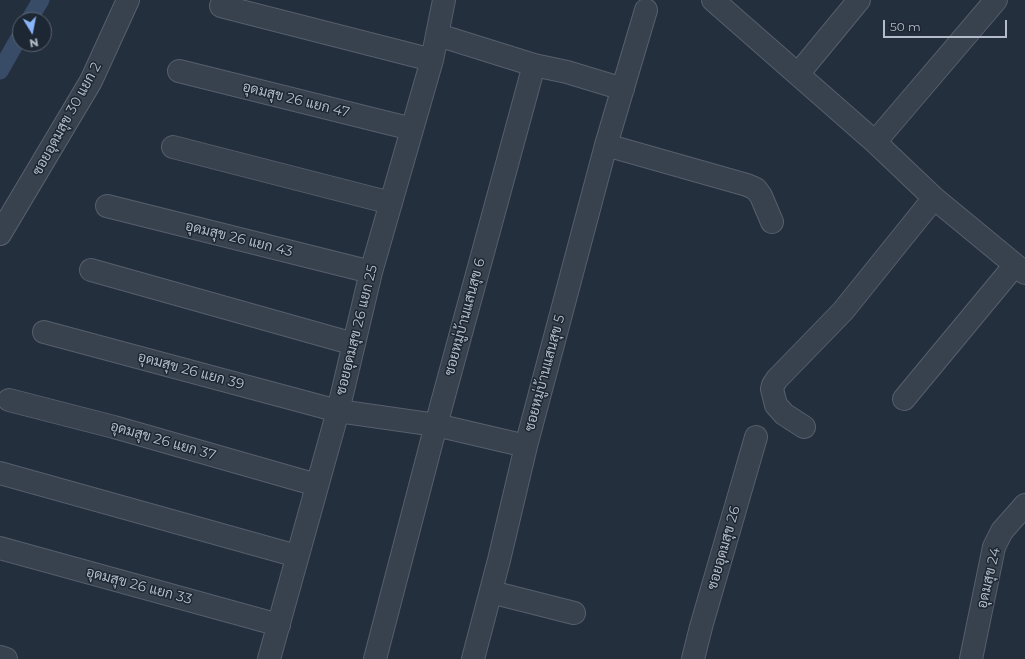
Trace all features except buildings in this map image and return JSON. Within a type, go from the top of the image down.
[{"type":"street","name":"ซอยอุดมสุข 26 แยก 25","points":[[269,659],[338,411],[370,272],[432,60],[444,0]]},
{"type":"street","points":[[713,0],[875,142],[934,198],[1020,269],[904,398]]},
{"type":"street","points":[[798,74],[859,0]]},
{"type":"street","points":[[875,142],[996,0]]},
{"type":"street","name":"ซอยอุดมสุข 30 แยก 2","points":[[0,234],[91,81],[121,2]]},
{"type":"street","points":[[221,6],[432,60]]},
{"type":"street","name":"ซอยหมู่บ้านแสนสุข 5","points":[[474,659],[526,446],[606,145],[646,10]]},
{"type":"street","points":[[438,35],[534,65],[567,72],[623,89]]},
{"type":"street","name":"ซอยหมู่บ้านแสนสุข 6","points":[[375,659],[436,426],[534,65]]},
{"type":"street","name":"อุดมสุข 26 แยก 47","points":[[179,71],[412,129]]},
{"type":"street","points":[[606,145],[747,185],[756,189],[761,196],[772,222]]},
{"type":"street","points":[[173,147],[391,204]]},
{"type":"street","points":[[804,427],[784,414],[776,405],[772,390],[773,385],[777,379],[844,311],[934,198]]},
{"type":"street","name":"อุดมสุข 26 แยก 43","points":[[107,206],[370,272]]},
{"type":"street","points":[[91,270],[354,344]]},
{"type":"street","name":"อุดมสุข 26 แยก 39","points":[[44,332],[338,411],[436,426],[526,446]]},
{"type":"street","name":"อุดมสุข 26 แยก 37","points":[[8,400],[114,427],[317,485]]},
{"type":"street","name":"ซอยอุดมสุข 26","points":[[693,659],[756,437]]},
{"type":"street","points":[[0,473],[298,556]]},
{"type":"street","name":"อุดมสุข 24","points":[[971,659],[994,547],[1002,531],[1025,505]]},
{"type":"street","name":"อุดมสุข 26 แยก 33","points":[[0,548],[279,625]]},
{"type":"street","points":[[491,592],[574,613]]},
{"type":"street","points":[[0,657],[6,659]]},
{"type":"waterway","points":[[34,12],[41,0]]},
{"type":"waterway","points":[[0,71],[12,50]]}]
